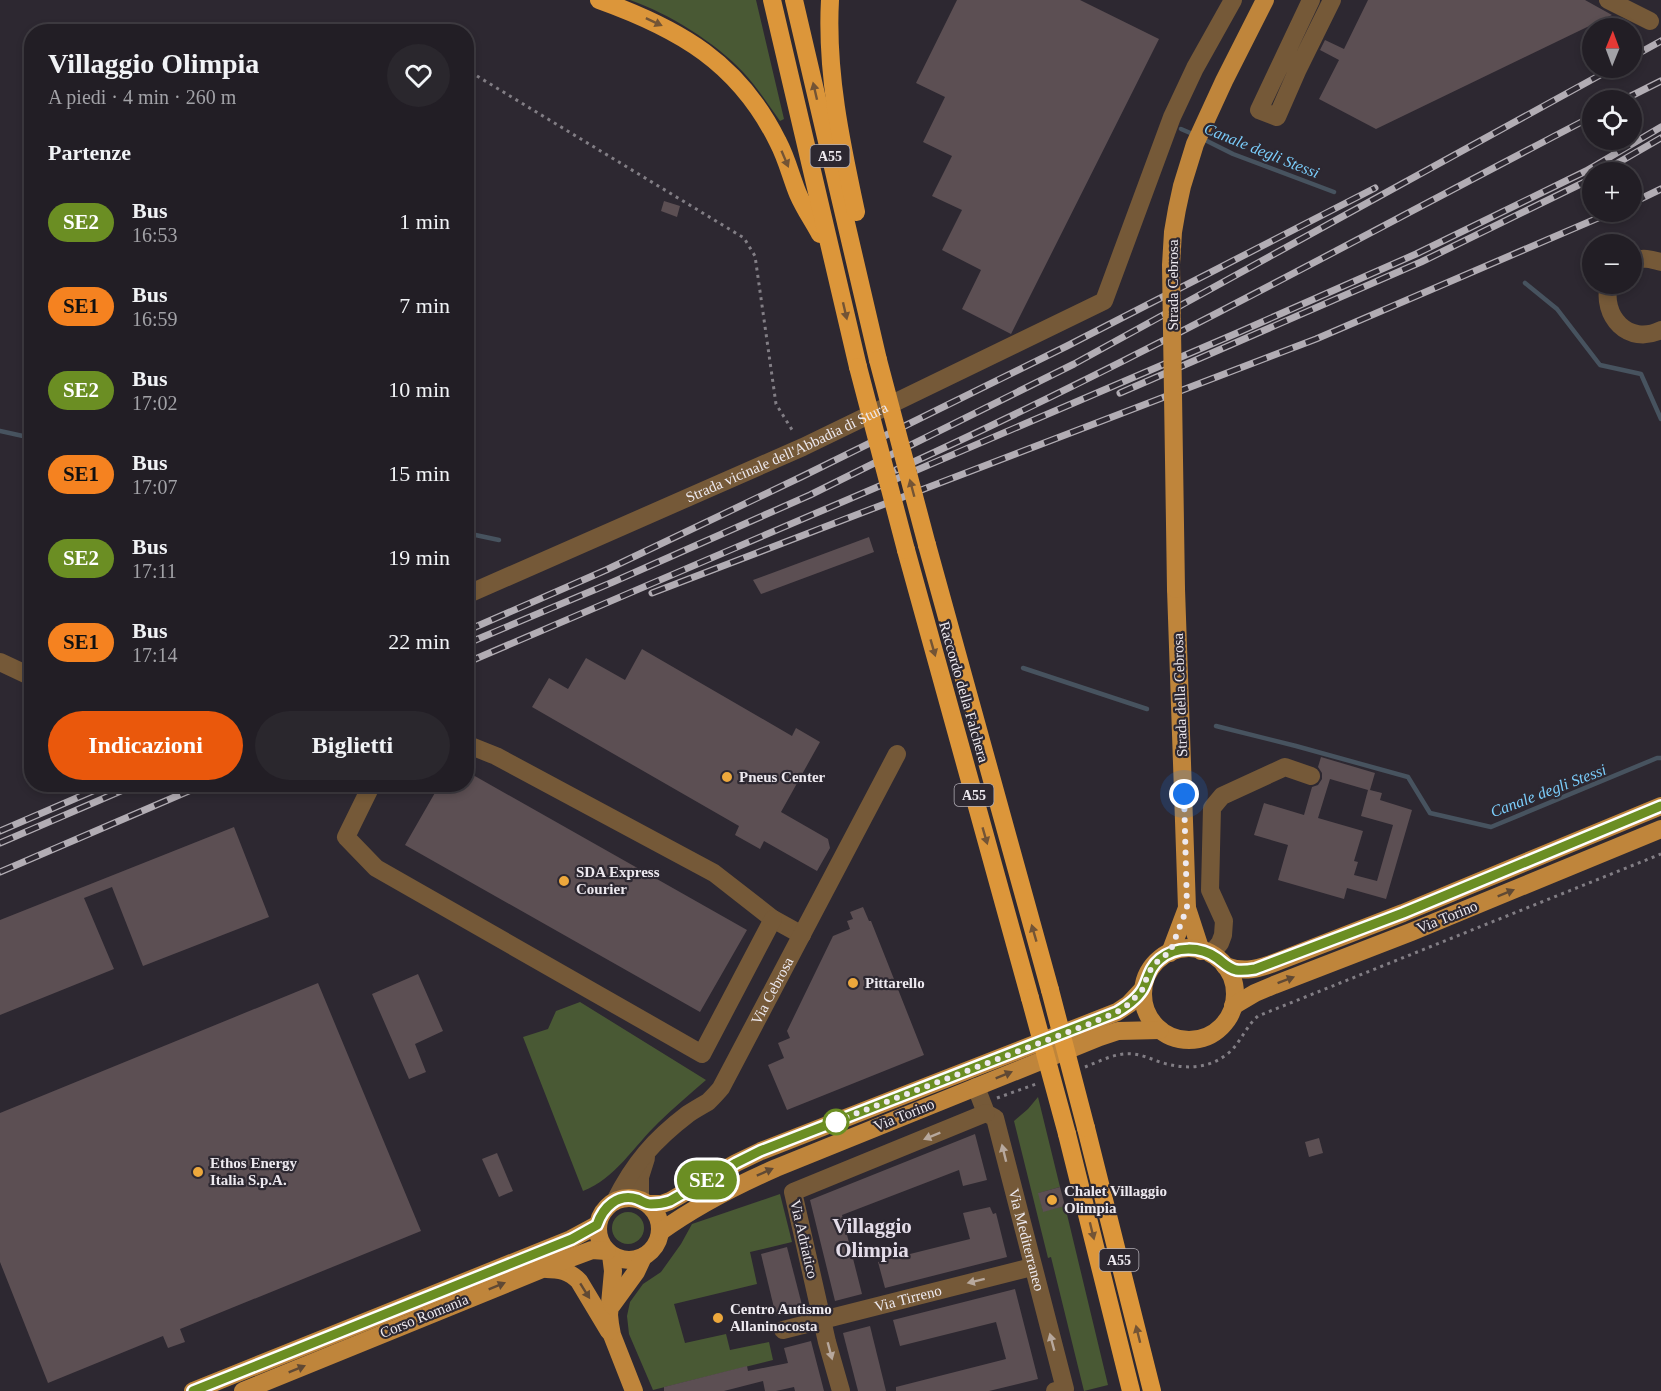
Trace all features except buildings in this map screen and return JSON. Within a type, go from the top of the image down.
[{"type":"highway","points":[[599,0],[673,31],[714,59],[744,88],[766,119],[779,143],[799,195],[832,255]]},
{"type":"highway","name":"Raccordo della Falchera","points":[[772,0],[858,367],[917,592],[1068,1134],[1131,1391]]},
{"type":"highway","name":"Raccordo della Falchera","points":[[794,0],[878,360],[937,585],[1050,990],[1152,1391]]},
{"type":"highway","name":"A55","points":[[830,0],[832,79],[838,125],[856,216],[867,312]]},
{"type":"main road","name":"Strada Cebrosa","points":[[1176,589],[1171,266],[1173,232],[1182,186],[1195,144],[1265,0]]},
{"type":"main road","name":"Strada della Cebrosa","points":[[1170,952],[1187,908],[1176,589]]},
{"type":"main road","name":"Via Torino","points":[[1212,957],[1236,970],[1255,969],[1271,964],[1414,909],[1661,806]]},
{"type":"main road","name":"Via Torino","points":[[1233,1006],[1274,985],[1411,932],[1661,829]]},
{"type":"main road","name":"Strada della Cebrosa","points":[[1187,908],[1212,957]]},
{"type":"main road","points":[[1191,948],[1212,957],[1233,980],[1235,993],[1233,1006],[1222,1026],[1198,1039],[1184,1040],[1160,1030],[1152,1022],[1143,1000],[1143,989],[1153,966],[1170,952],[1191,948]]},
{"type":"main road","name":"Via Torino","points":[[644,1202],[662,1204],[670,1201],[760,1151],[1107,1016],[1129,1004],[1143,989]]},
{"type":"main road","name":"Via Torino","points":[[660,1232],[747,1180],[981,1101],[1118,1031],[1160,1030]]},
{"type":"main road","points":[[627,1198],[644,1202],[657,1216],[660,1232],[652,1250],[643,1257],[631,1260],[623,1260],[609,1253],[600,1243],[597,1225],[605,1208],[615,1201],[627,1198]]},
{"type":"main road","name":"Corso Romania","points":[[193,1391],[572,1239],[597,1225]]},
{"type":"main road","name":"Corso Romania","points":[[243,1391],[543,1268],[592,1250],[609,1253]]},
{"type":"main road","points":[[609,1253],[613,1271],[609,1315],[612,1335]]},
{"type":"main road","points":[[610,1307],[636,1272],[643,1257]]},
{"type":"main road","points":[[543,1268],[567,1271],[579,1281],[612,1335],[634,1391]]},
{"type":"street","name":"Strada vicinale dell'Abbadia di Stura","points":[[474,591],[803,447],[1104,301],[1172,117],[1195,68],[1233,0]]},
{"type":"street","points":[[1311,0],[1259,110],[1277,117],[1332,0]]},
{"type":"street","points":[[1608,0],[1650,21]]},
{"type":"street","points":[[1642,259],[1659,260]]},
{"type":"street","points":[[1606,294],[1613,318],[1622,327],[1645,334],[1660,332]]},
{"type":"street","points":[[0,662],[24,673]]},
{"type":"street","points":[[474,747],[496,756],[714,873],[773,919],[801,934]]},
{"type":"street","name":"Via Cebrosa","points":[[615,1201],[624,1181],[649,1147],[688,1114],[708,1101],[721,1088],[897,754]]},
{"type":"street","points":[[1212,957],[1223,935],[1224,921],[1210,890],[1212,808],[1222,796],[1285,767],[1311,776]]},
{"type":"street","points":[[368,792],[346,837],[376,868],[702,1054],[773,919]]},
{"type":"street","name":"Via Torino","points":[[792,1192],[981,1101]]},
{"type":"street","name":"Via Mediterraneo","points":[[981,1101],[995,1118],[1065,1389],[1055,1391]]},
{"type":"street","points":[[644,1202],[640,1177],[649,1147]]},
{"type":"street","name":"Via Adriatico","points":[[792,1192],[841,1391]]},
{"type":"street","name":"Via Tirreno","points":[[783,1330],[1032,1267]]},
{"type":"path","points":[[477,76],[744,238],[755,256],[776,404],[803,447]]},
{"type":"path","points":[[1081,1068],[1121,1054],[1145,1056],[1177,1066],[1192,1067],[1212,1063],[1227,1055],[1240,1041],[1252,1021],[1258,1017],[1661,854]]},
{"type":"path","points":[[981,1101],[1048,1080]]},
{"type":"green space","points":[[630,0],[756,0],[784,119],[780,121],[748,78],[719,50],[675,21]]},
{"type":"green space","points":[[580,1002],[706,1080],[658,1123],[605,1179],[583,1191],[523,1037],[548,1029],[556,1011]]},
{"type":"green space","points":[[1038,1097],[1060,1187],[1039,1193],[1043,1211],[1065,1206],[1108,1385],[1084,1391],[1014,1121]]},
{"type":"green space","points":[[780,1194],[792,1242],[750,1252],[757,1284],[674,1304],[685,1343],[726,1334],[730,1350],[769,1342],[773,1360],[653,1390],[629,1334],[627,1316],[630,1302],[643,1284],[661,1272],[692,1224]]},
{"type":"green space","points":[[628,1212],[639,1217],[644,1228],[639,1239],[628,1244],[617,1239],[612,1228],[617,1217]]},
{"type":"waterway","name":"Canale degli Stessi","points":[[1181,129],[1195,135]]},
{"type":"waterway","name":"Canale degli Stessi","points":[[1203,139],[1233,154],[1334,192]]},
{"type":"waterway","name":"Canale degli Stessi","points":[[1525,283],[1557,309],[1600,365],[1641,374],[1661,419]]},
{"type":"waterway","name":"Canale degli Stessi","points":[[0,431],[24,436]]},
{"type":"waterway","name":"Canale degli Stessi","points":[[474,535],[499,540]]},
{"type":"waterway","name":"Canale degli Stessi","points":[[1023,668],[1147,709]]},
{"type":"waterway","name":"Canale degli Stessi","points":[[1216,726],[1408,777],[1430,813],[1491,827],[1661,758]]},
{"type":"railway","points":[[1642,51],[1661,41]]},
{"type":"railway","points":[[474,641],[810,495],[1074,364],[1595,78]]},
{"type":"railway","points":[[1642,90],[1661,81]]},
{"type":"railway","points":[[896,470],[985,429],[1160,342],[1582,122]]},
{"type":"railway","points":[[474,660],[1416,254],[1586,171],[1661,127]]},
{"type":"railway","points":[[1619,162],[1661,138]]},
{"type":"railway","points":[[1120,393],[1421,262],[1582,183]]},
{"type":"railway","points":[[474,628],[606,570],[801,477],[1067,346],[1375,188]]},
{"type":"railway","points":[[1642,198],[1661,189]]},
{"type":"railway","points":[[652,593],[1316,339],[1589,222]]},
{"type":"railway","points":[[0,831],[90,792]]},
{"type":"railway","points":[[0,843],[118,792]]},
{"type":"railway","points":[[0,872],[186,792]]},
{"type":"bus line","name":"SE2","points":[[193,1391],[572,1239],[597,1225],[605,1208],[621,1198],[633,1198],[648,1204],[662,1204],[670,1201],[760,1151],[1117,1012],[1129,1004],[1143,989],[1153,966],[1170,952],[1197,949],[1211,954],[1225,966],[1236,970],[1255,969],[1403,913],[1661,806]]},
{"type":"place","name":"Pneus Center","points":[[727,777]]},
{"type":"place","name":"SDA Express Courier","points":[[564,881]]},
{"type":"place","name":"Pittarello","points":[[853,983]]},
{"type":"place","name":"Ethos Energy Italia S.p.A.","points":[[198,1172]]},
{"type":"place","name":"Chalet Villaggio Olimpia","points":[[1052,1200]]},
{"type":"place","name":"Centro Autismo Allaninocosta","points":[[718,1318]]},
{"type":"district","name":"Villaggio Olimpia","points":[[872,1238]]},
{"type":"route","points":[[836,1122],[826,1125],[1089,1024],[1129,1004],[1143,989],[1153,966],[1170,952],[1187,908],[1184,794]]}]
